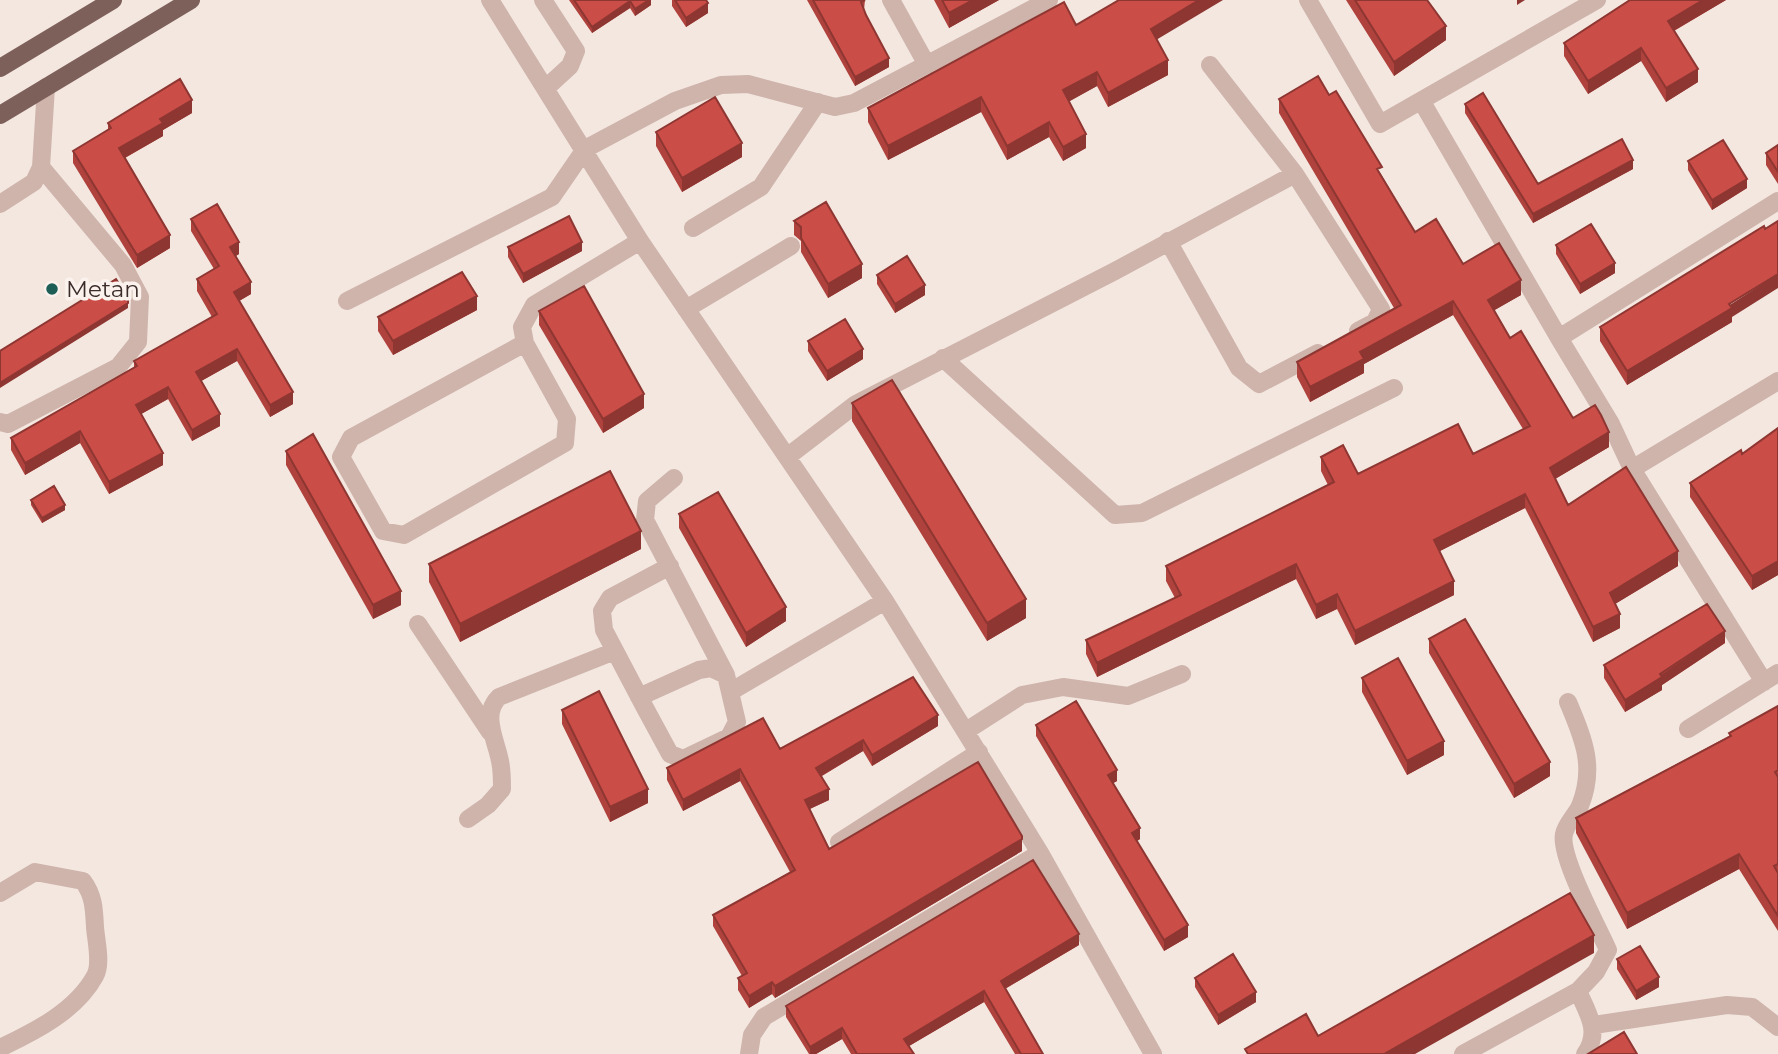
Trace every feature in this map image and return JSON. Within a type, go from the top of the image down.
[{"type":"main road","points":[[0,68],[113,0]]},
{"type":"main road","points":[[0,116],[191,0]]},
{"type":"street","points":[[490,0],[640,241],[885,601],[1040,853],[1153,1054]]},
{"type":"street","points":[[543,0],[576,51],[570,66],[546,88]]},
{"type":"street","points":[[891,0],[927,65]]},
{"type":"street","points":[[347,301],[552,197],[584,149],[675,101],[721,85],[748,84],[835,107],[854,103],[1049,0]]},
{"type":"street","points":[[1308,0],[1380,124],[1597,0]]},
{"type":"street","points":[[1168,241],[1239,368],[1259,384],[1375,322],[1381,309],[1295,174],[1210,65]]},
{"type":"street","points":[[0,204],[34,182],[41,167],[46,87]]},
{"type":"street","points":[[693,229],[761,187],[818,102]]},
{"type":"street","points":[[1422,102],[1611,424],[1632,469],[1771,678],[1688,729]]},
{"type":"street","points":[[0,422],[8,424],[118,367],[138,342],[140,297],[123,265],[41,167]]},
{"type":"street","points":[[787,457],[856,404],[1295,174]]},
{"type":"street","points":[[1559,338],[1778,201]]},
{"type":"street","points":[[524,343],[351,438],[341,457],[383,531],[404,535],[565,443],[567,419],[524,343],[522,327],[534,305],[640,241]]},
{"type":"street","points":[[686,309],[791,246]]},
{"type":"street","points":[[943,358],[1115,515],[1142,513],[1394,388]]},
{"type":"street","points":[[1632,469],[1778,381]]},
{"type":"street","points":[[670,566],[610,598],[602,611],[604,630],[670,754],[683,759],[729,737],[737,722],[728,684],[670,566],[645,520],[647,501],[674,478]]},
{"type":"street","points":[[728,684],[885,601]]},
{"type":"street","points":[[418,624],[494,738]]},
{"type":"street","points":[[468,819],[488,805],[502,789],[501,763],[489,714],[492,704],[499,697],[615,651]]},
{"type":"street","points":[[639,697],[699,670],[711,668],[728,684]]},
{"type":"street","points":[[966,731],[1022,695],[1063,687],[1128,696],[1182,674]]},
{"type":"street","points":[[1463,1054],[1578,991],[1596,972],[1608,950],[1565,854],[1564,834],[1580,806],[1587,777],[1588,750],[1568,702]]},
{"type":"street","points":[[839,842],[979,752]]},
{"type":"street","points":[[749,1054],[752,1035],[764,1017],[1040,853]]},
{"type":"street","points":[[0,893],[35,872],[83,881],[92,893],[97,951],[96,975],[68,1009],[28,1035],[0,1048]]},
{"type":"street","points":[[1578,991],[1594,1025],[1594,1042],[1585,1054]]},
{"type":"street","points":[[1594,1025],[1727,1005],[1752,1007],[1778,1027]]},
{"type":"building","points":[[574,0],[649,0],[635,9],[630,1],[592,27]]},
{"type":"building","points":[[675,0],[706,0],[708,3],[686,18]]},
{"type":"building","points":[[813,0],[865,0],[861,2],[866,15],[889,58],[855,77]]},
{"type":"building","points":[[942,0],[973,0],[949,13]]},
{"type":"building","points":[[1119,0],[1199,0],[1151,29],[1168,60],[1108,93],[1097,72],[1063,90],[1086,134],[1063,147],[1049,122],[1007,146],[981,97],[888,146],[868,108],[1064,2],[1076,25]]},
{"type":"building","points":[[1355,0],[1427,0],[1446,26],[1394,62]]},
{"type":"building","points":[[1630,0],[1703,0],[1668,21],[1698,69],[1666,88],[1641,48],[1588,81],[1564,43]]},
{"type":"building","points":[[1318,76],[1329,95],[1336,91],[1382,167],[1377,169],[1415,232],[1436,219],[1463,264],[1499,243],[1521,280],[1488,300],[1510,338],[1521,331],[1573,418],[1595,405],[1601,415],[1609,432],[1550,468],[1568,505],[1626,467],[1678,551],[1610,593],[1620,614],[1593,627],[1525,494],[1434,540],[1454,581],[1355,631],[1337,594],[1316,605],[1296,564],[1097,663],[1086,640],[1181,595],[1166,566],[1334,482],[1321,457],[1343,445],[1358,474],[1458,424],[1473,454],[1530,426],[1453,301],[1360,352],[1364,359],[1310,387],[1297,362],[1401,305],[1279,99]]},
{"type":"building","points":[[180,79],[192,100],[160,119],[163,123],[119,148],[170,235],[137,255],[73,151],[111,128],[108,123]]},
{"type":"building","points":[[1483,93],[1538,184],[1622,139],[1633,160],[1533,214],[1465,104]]},
{"type":"building","points":[[715,97],[742,143],[682,178],[656,132]]},
{"type":"building","points":[[1723,140],[1747,179],[1712,200],[1688,161]]},
{"type":"building","points":[[1778,145],[1778,172],[1766,153]]},
{"type":"building","points":[[826,202],[862,264],[828,284],[801,238],[801,227],[794,221]]},
{"type":"building","points":[[217,204],[239,242],[230,247],[251,282],[234,292],[293,392],[270,405],[237,349],[196,372],[220,414],[192,430],[168,387],[136,405],[163,453],[109,482],[80,431],[25,463],[11,438],[137,366],[134,361],[217,314],[197,279],[219,266],[191,219]]},
{"type":"building","points":[[569,216],[582,242],[523,274],[508,247]]},
{"type":"building","points":[[1778,221],[1778,274],[1729,304],[1732,308],[1627,371],[1600,327],[1764,226],[1765,229]]},
{"type":"building","points":[[1591,224],[1615,263],[1580,284],[1556,245]]},
{"type":"building","points":[[907,256],[925,285],[895,304],[877,275]]},
{"type":"building","points":[[462,272],[477,296],[393,341],[378,317]]},
{"type":"building","points":[[116,279],[128,298],[128,303],[0,383],[0,351]]},
{"type":"building","points":[[584,286],[644,394],[603,419],[539,311]]},
{"type":"building","points":[[845,319],[863,349],[827,371],[808,341]]},
{"type":"building","points":[[892,380],[1026,599],[987,623],[852,403]]},
{"type":"building","points":[[1778,428],[1778,561],[1752,576],[1690,483],[1741,450],[1742,454]]},
{"type":"building","points":[[313,434],[401,591],[373,605],[286,451]]},
{"type":"building","points":[[610,471],[641,531],[460,624],[429,564]]},
{"type":"building","points":[[54,486],[65,505],[42,518],[31,500]]},
{"type":"building","points":[[718,492],[786,607],[746,633],[679,514]]},
{"type":"building","points":[[1707,604],[1725,631],[1625,700],[1604,665]]},
{"type":"building","points":[[1465,619],[1550,762],[1514,784],[1429,639]]},
{"type":"building","points":[[1398,658],[1444,741],[1407,761],[1362,678]]},
{"type":"building","points":[[913,677],[938,715],[872,755],[863,740],[816,768],[829,789],[805,800],[829,849],[978,762],[1022,839],[775,986],[772,982],[749,996],[738,978],[747,973],[713,915],[795,870],[740,769],[683,800],[667,768],[763,718],[780,749]]},
{"type":"building","points":[[599,691],[648,789],[610,807],[562,710]]},
{"type":"building","points":[[1076,701],[1117,770],[1108,775],[1140,828],[1132,833],[1188,925],[1164,940],[1036,725]]},
{"type":"building","points":[[1778,706],[1778,770],[1775,772],[1778,777],[1778,864],[1774,866],[1778,873],[1778,916],[1739,854],[1627,913],[1576,818],[1731,736],[1729,733]]},
{"type":"building","points":[[1033,860],[1079,934],[1001,981],[1043,1054],[1021,1054],[984,991],[904,1039],[914,1054],[857,1054],[842,1028],[810,1047],[786,1006]]},
{"type":"building","points":[[1570,893],[1594,935],[1384,1054],[1248,1054],[1245,1049],[1306,1014],[1318,1036]]},
{"type":"building","points":[[1640,946],[1659,977],[1636,991],[1617,959]]},
{"type":"building","points":[[1233,954],[1256,992],[1218,1015],[1195,978]]},
{"type":"building","points":[[1624,1032],[1637,1054],[1588,1054]]},
{"type":"place","name":"Metan","points":[[52,289]]}]
